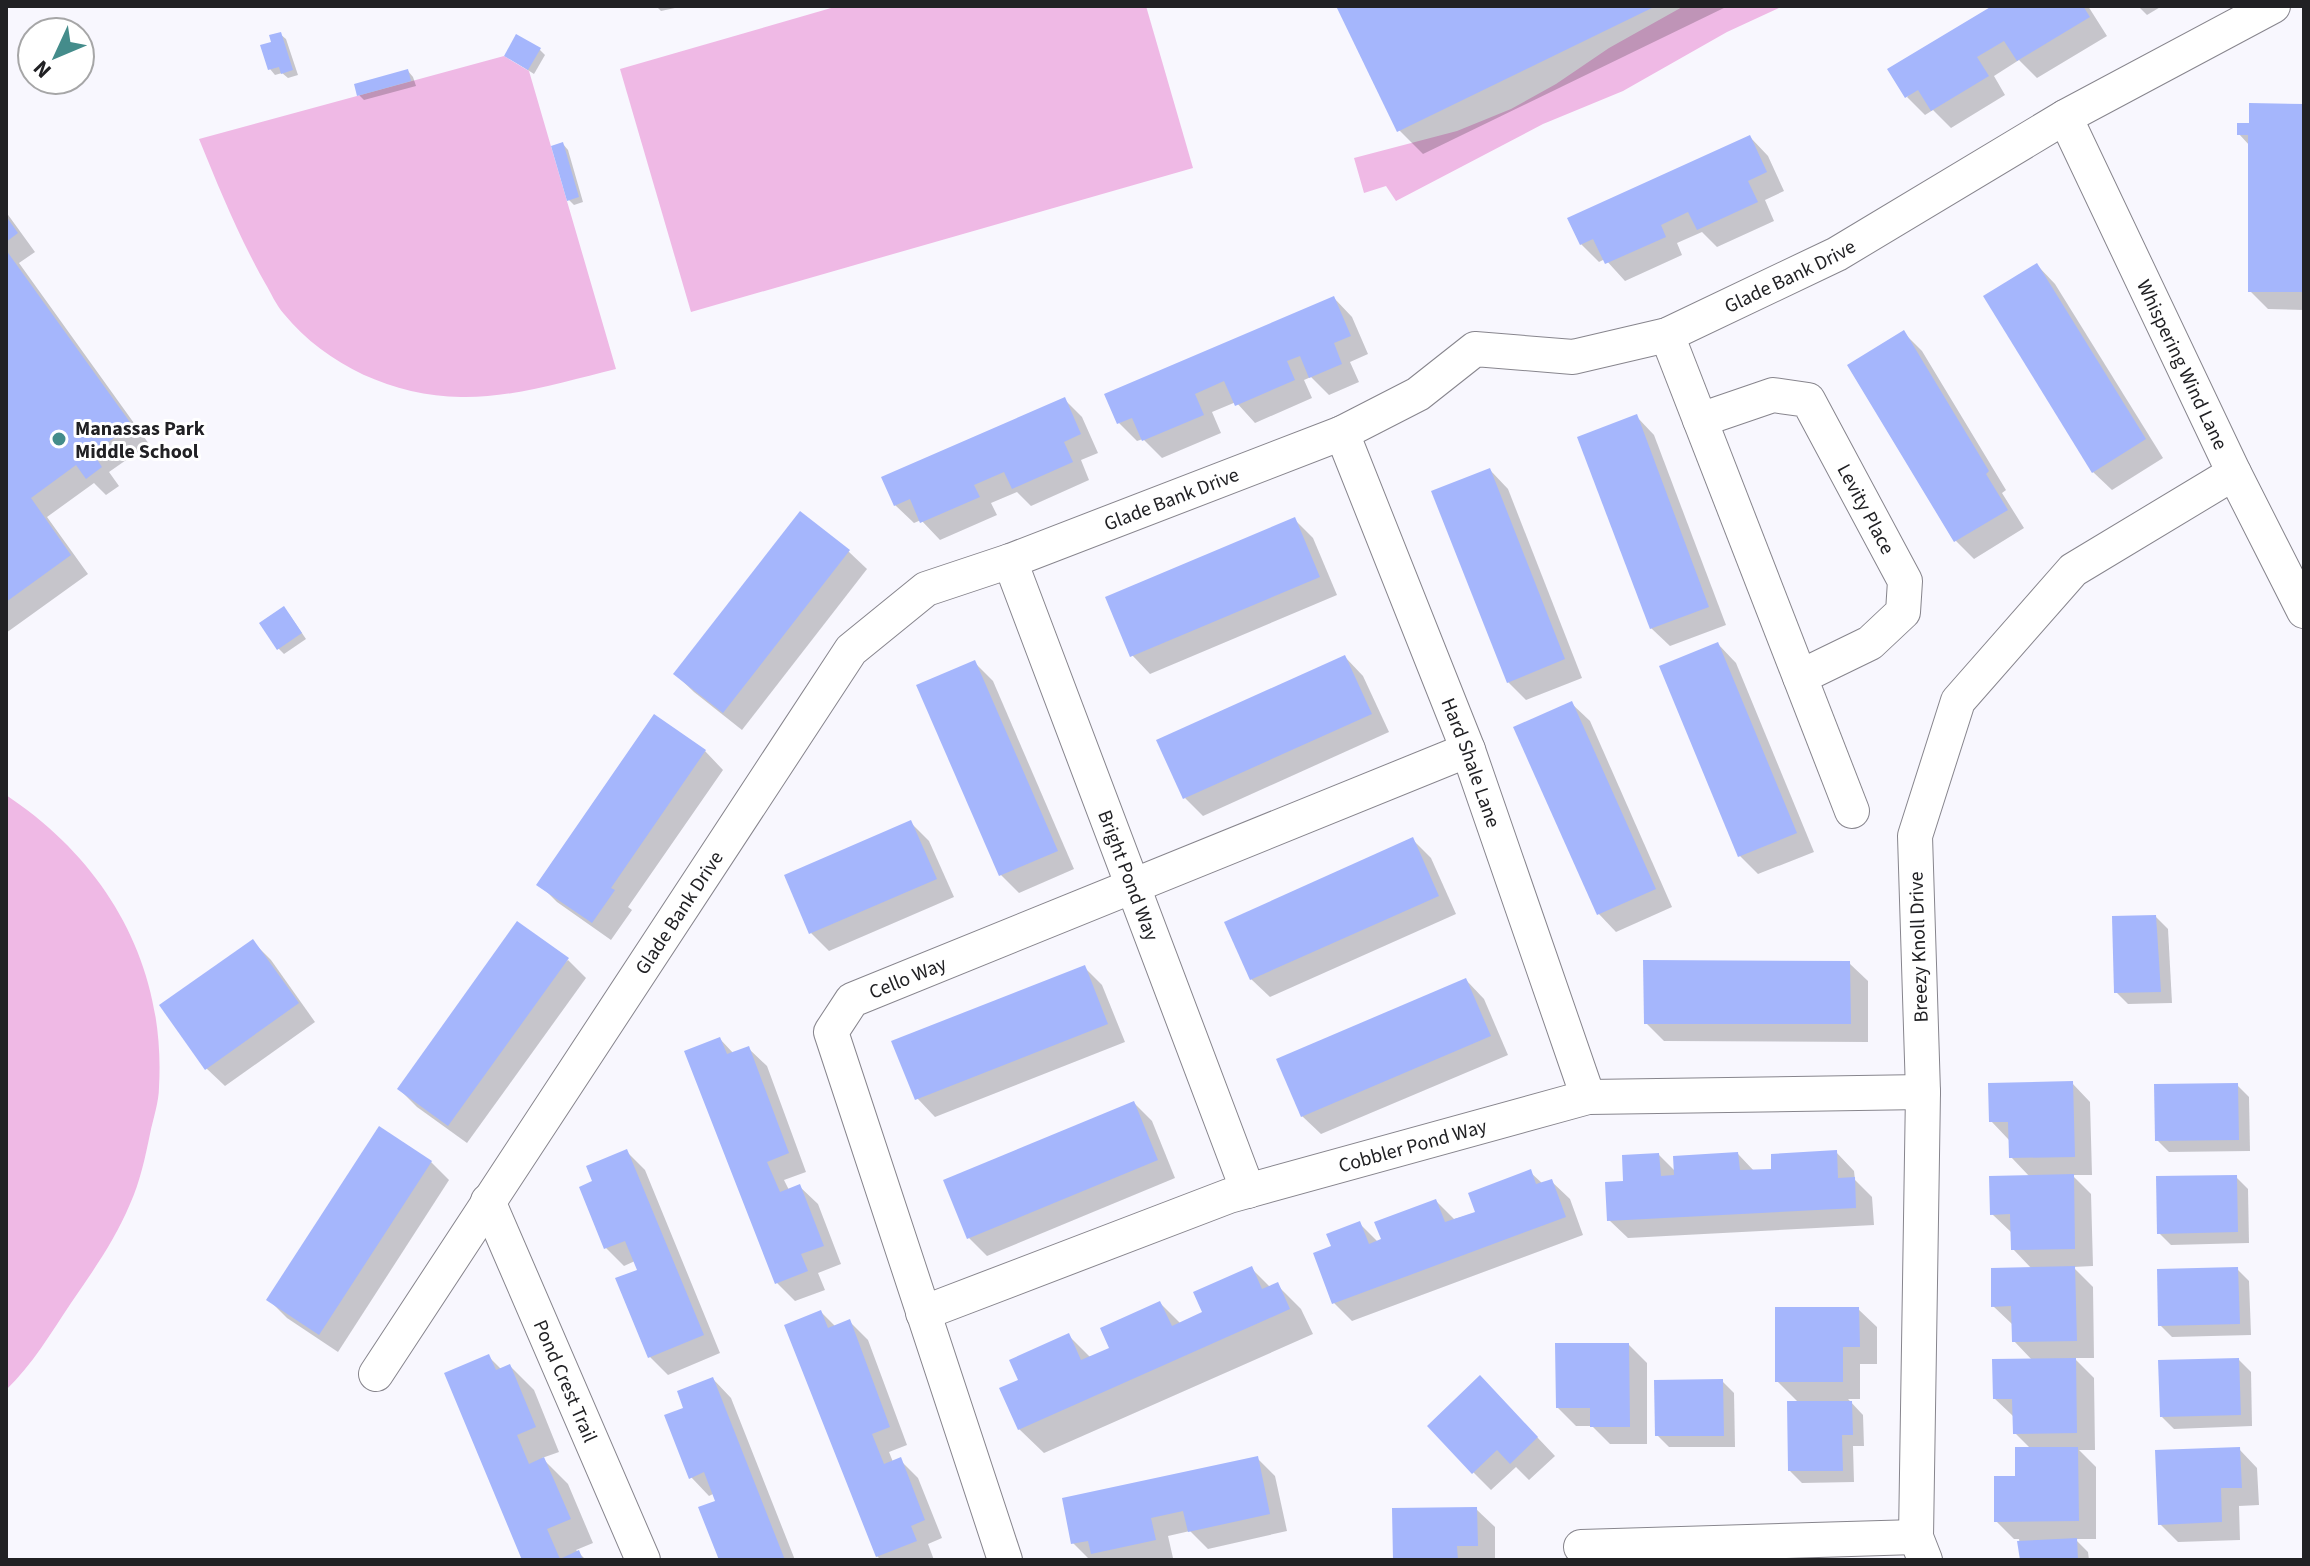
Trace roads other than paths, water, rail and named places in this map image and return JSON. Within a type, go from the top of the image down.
[{"type":"street","name":"Glade Bank Drive","points":[[376,1374],[851,650],[926,589],[1010,561],[1342,433],[1418,394],[1475,349],[1573,357],[1667,335],[1837,254],[2065,117],[2273,6]]},
{"type":"street","name":"Whispering Wind Lane","points":[[2065,117],[2234,473],[2304,611]]},
{"type":"street","points":[[1667,335],[1852,811]]},
{"type":"street","name":"Levity Place","points":[[1700,420],[1773,395],[1808,400],[1905,581],[1903,612],[1870,643],[1800,677]]},
{"type":"street","name":"Hard Shale Lane","points":[[1342,433],[1468,750],[1588,1097]]},
{"type":"street","name":"Breezy Knoll Drive","points":[[1921,1548],[1923,1092],[1915,836],[1958,701],[2073,570],[2234,473]]},
{"type":"street","name":"Bright Pond Way","points":[[1010,561],[1248,1191]]},
{"type":"street","name":"Cello Way","points":[[1005,1560],[831,1032],[852,1000],[1468,750]]},
{"type":"street","name":"Cobbler Pond Way","points":[[923,1313],[1248,1191],[1588,1097],[1923,1092]]},
{"type":"street","name":"Pond Crest Trail","points":[[488,1201],[643,1560]]},
{"type":"street","points":[[1581,1547],[1921,1548]]},
{"type":"place","name":"Manassas Park Middle School","points":[[59,439]]}]
